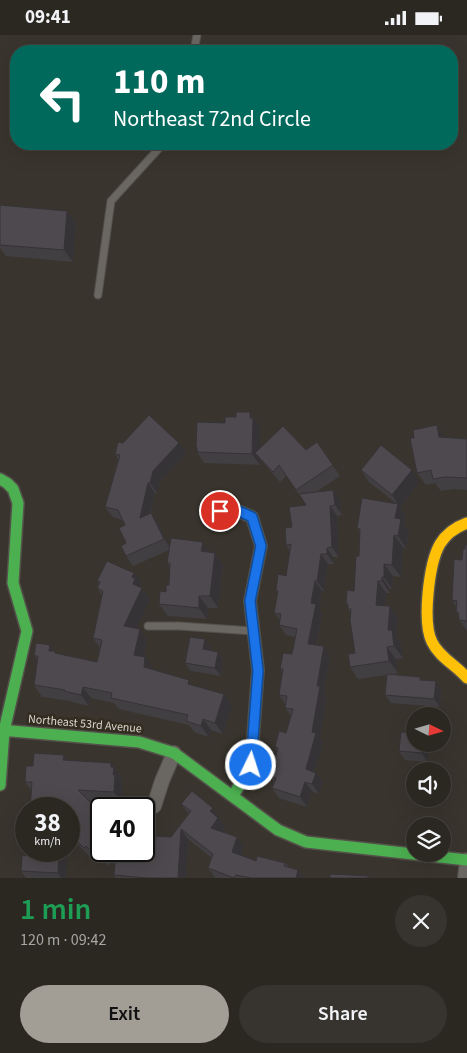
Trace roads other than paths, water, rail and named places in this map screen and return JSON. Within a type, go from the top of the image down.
[{"type":"street","points":[[0,479],[11,486],[16,495],[18,506],[12,568],[13,584],[25,617],[27,631],[2,731],[0,785]]},
{"type":"street","points":[[209,514],[232,508],[252,517],[261,546],[250,601],[258,671],[251,765],[232,796]]},
{"type":"street","points":[[467,523],[450,532],[439,545],[432,559],[426,621],[431,641],[441,656],[467,678]]},
{"type":"street","name":"Northeast 53rd Avenue","points":[[2,731],[139,742],[174,753],[278,830],[306,843],[467,859]]},
{"type":"street","points":[[155,804],[174,753]]},
{"type":"street","points":[[465,878],[467,859]]},
{"type":"lane","points":[[98,295],[111,201],[158,150]]},
{"type":"lane","points":[[148,626],[253,631]]}]
